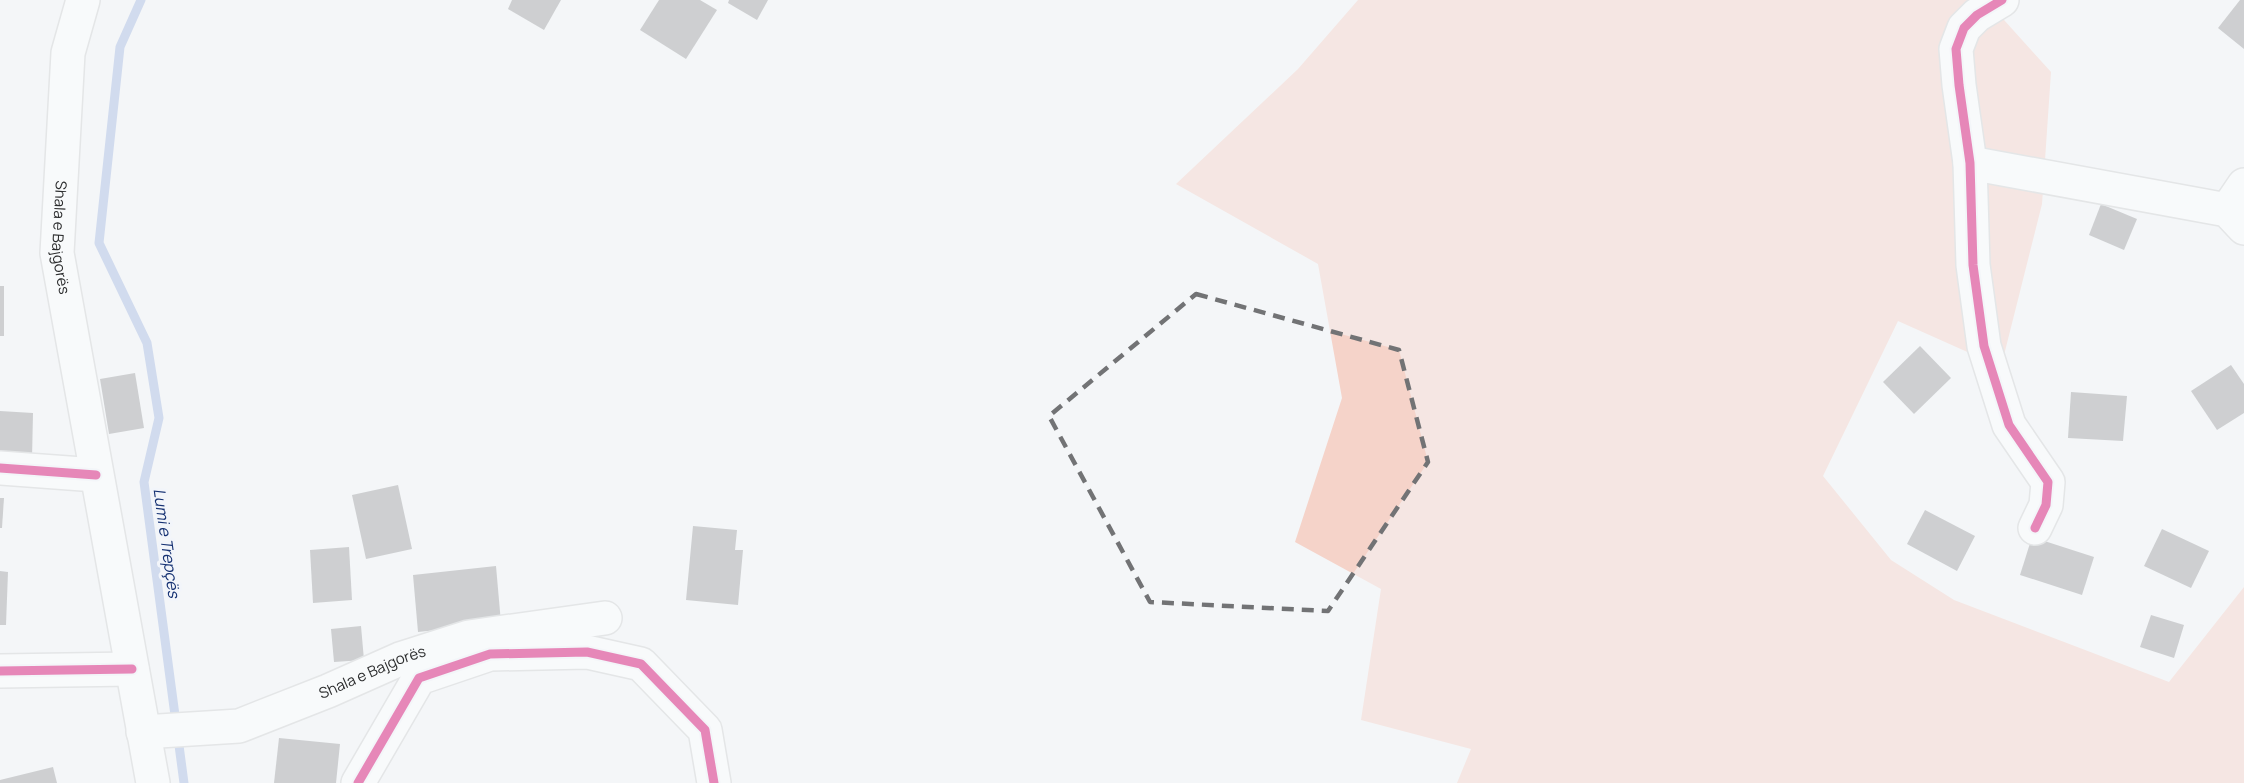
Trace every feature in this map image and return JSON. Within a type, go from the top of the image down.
[{"type":"street","name":"Shala e Bajgorës","points":[[83,0],[68,53],[57,253],[153,783]]},
{"type":"street","points":[[2002,0],[1977,15],[1964,28],[1956,49],[1970,163],[1973,265],[1984,346],[2009,425],[2048,482],[2046,505],[2035,528]]},
{"type":"street","points":[[1970,163],[2238,208]]},
{"type":"street","points":[[0,468],[96,475]]},
{"type":"street","name":"Shala e Bajgorës","points":[[143,732],[239,726],[328,692],[400,659],[469,637],[605,618]]},
{"type":"street","name":"Shala e Bajgorës","points":[[358,783],[419,678],[490,654],[587,652],[641,664],[705,730],[714,783]]},
{"type":"street","points":[[0,671],[132,669]]},
{"type":"highlighted area","points":[[1196,294],[1399,350],[1428,462],[1328,611],[1150,602],[1049,416]]},
{"type":"shaded area","points":[[1358,0],[1986,0],[2051,72],[2042,204],[2001,367],[1898,321],[1823,476],[1891,560],[1954,600],[2169,682],[2244,587],[2244,783],[1457,783],[1471,749],[1361,720],[1381,589],[1295,542],[1342,398],[1318,264],[1176,184],[1298,69]]},
{"type":"building","points":[[512,0],[561,0],[544,30],[508,9]]},
{"type":"building","points":[[659,0],[700,0],[717,10],[686,59],[640,30]]},
{"type":"building","points":[[729,0],[768,0],[757,20],[728,3]]},
{"type":"building","points":[[2240,0],[2244,0],[2244,49],[2218,28]]},
{"type":"building","points":[[2101,204],[2137,219],[2124,250],[2089,235]]},
{"type":"building","points":[[0,286],[4,286],[4,336],[0,336]]},
{"type":"building","points":[[1920,346],[1951,378],[1914,414],[1883,382]]},
{"type":"building","points":[[2231,365],[2244,384],[2244,413],[2217,430],[2191,391]]},
{"type":"building","points":[[135,373],[144,428],[109,434],[100,379]]},
{"type":"building","points":[[2071,392],[2127,396],[2123,441],[2068,438]]},
{"type":"building","points":[[0,411],[33,413],[32,459],[0,458]]},
{"type":"building","points":[[398,485],[412,549],[366,559],[352,495]]},
{"type":"building","points":[[0,498],[4,498],[2,528],[0,528]]},
{"type":"building","points":[[1925,510],[1975,536],[1957,571],[1907,544]]},
{"type":"building","points":[[693,526],[737,530],[735,550],[743,550],[738,605],[686,600]]},
{"type":"building","points":[[2162,529],[2209,551],[2191,588],[2144,566]]},
{"type":"building","points":[[2032,537],[2094,557],[2082,595],[2020,575]]},
{"type":"building","points":[[349,547],[352,600],[313,603],[310,550]]},
{"type":"building","points":[[496,566],[501,623],[418,632],[413,575]]},
{"type":"building","points":[[0,571],[8,572],[6,625],[0,625]]},
{"type":"building","points":[[2151,615],[2184,625],[2174,658],[2140,647]]},
{"type":"building","points":[[361,626],[364,660],[334,662],[331,629]]},
{"type":"building","points":[[279,738],[340,744],[336,783],[274,783]]},
{"type":"building","points":[[53,767],[57,783],[0,783],[0,780]]},
{"type":"waterway","name":"Lumi e Trepçës","points":[[141,0],[120,47],[99,243],[147,343],[159,418],[144,482],[184,783]]},
{"type":"cycle path","points":[[2002,0],[1977,15],[1964,28],[1956,49],[1970,163],[1973,265],[1984,346],[2009,425],[2048,482],[2046,505],[2035,528]]},
{"type":"cycle path","points":[[0,468],[96,475]]},
{"type":"cycle path","points":[[358,783],[419,678],[490,654],[587,652],[641,664],[705,730],[714,783]]},
{"type":"cycle path","points":[[0,671],[132,669]]}]
